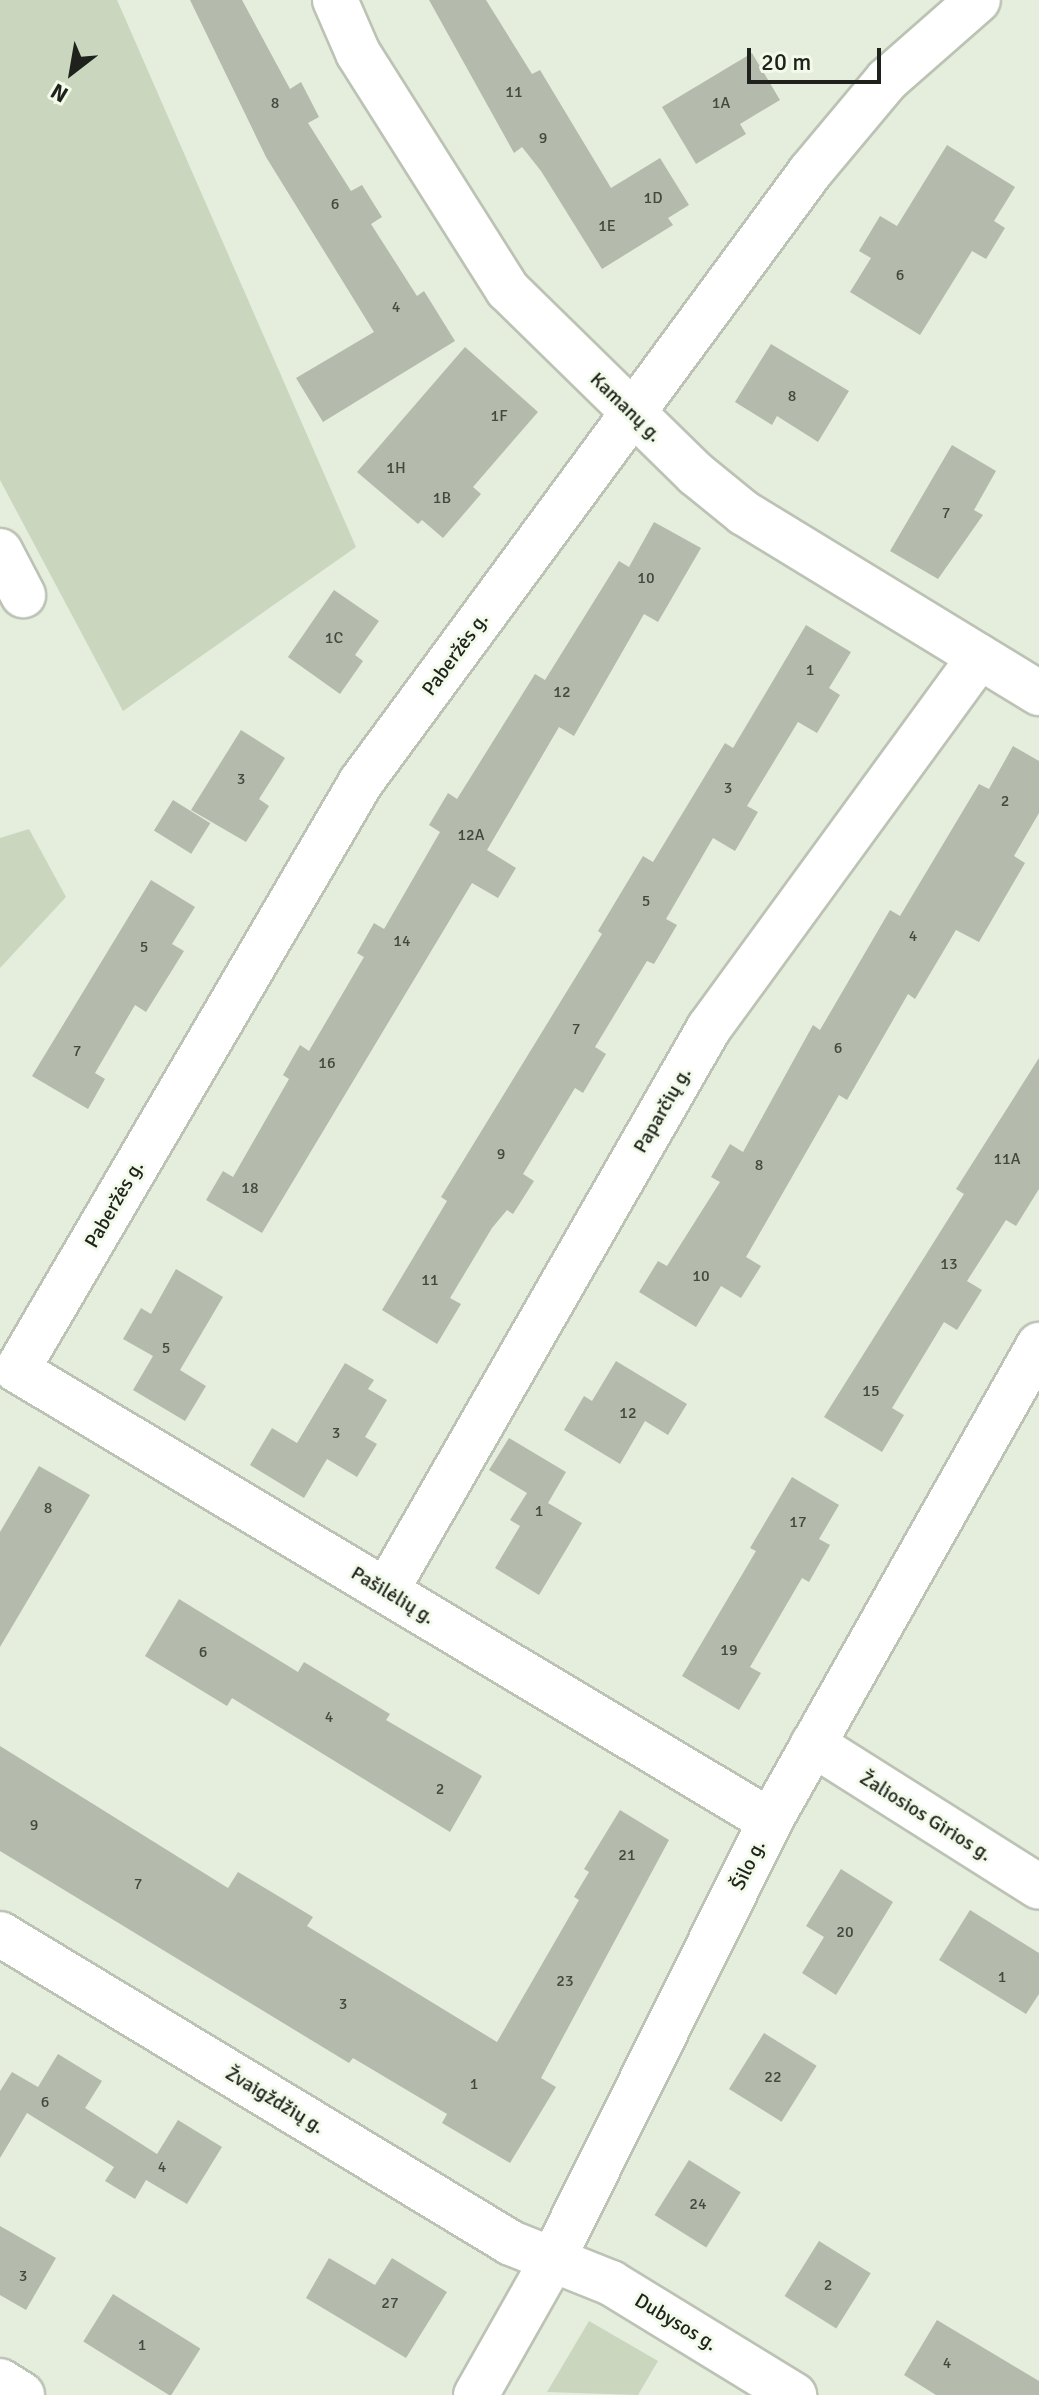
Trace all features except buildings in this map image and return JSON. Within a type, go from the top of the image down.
[{"type":"street","name":"Kamanų g.","points":[[335,0],[358,53],[508,290],[632,413],[744,513],[1039,693]]},
{"type":"street","name":"Paberžės g.","points":[[17,1370],[361,782],[632,413],[868,103],[978,0]]},
{"type":"street","points":[[0,551],[23,595]]},
{"type":"street","name":"Paparčių g.","points":[[386,1591],[709,1028],[980,657]]},
{"type":"street","name":"Šilo g.","points":[[476,2395],[553,2259],[770,1821],[1039,1345]]},
{"type":"street","name":"Pašilėlių g.","points":[[17,1370],[770,1821]]},
{"type":"street","name":"Žaliosios Girios g.","points":[[813,1744],[1039,1887]]},
{"type":"street","name":"Žvaigždžių g.","points":[[0,1934],[511,2243],[553,2259]]},
{"type":"street","name":"Dubysos g.","points":[[553,2259],[611,2283],[794,2395]]},
{"type":"street","points":[[0,2381],[22,2395]]},
{"type":"green space","points":[[0,0],[117,0],[356,547],[123,711],[0,480]]},
{"type":"green space","points":[[29,829],[66,897],[0,968],[0,838]]},
{"type":"green space","points":[[589,2321],[658,2361],[638,2395],[547,2392]]}]
